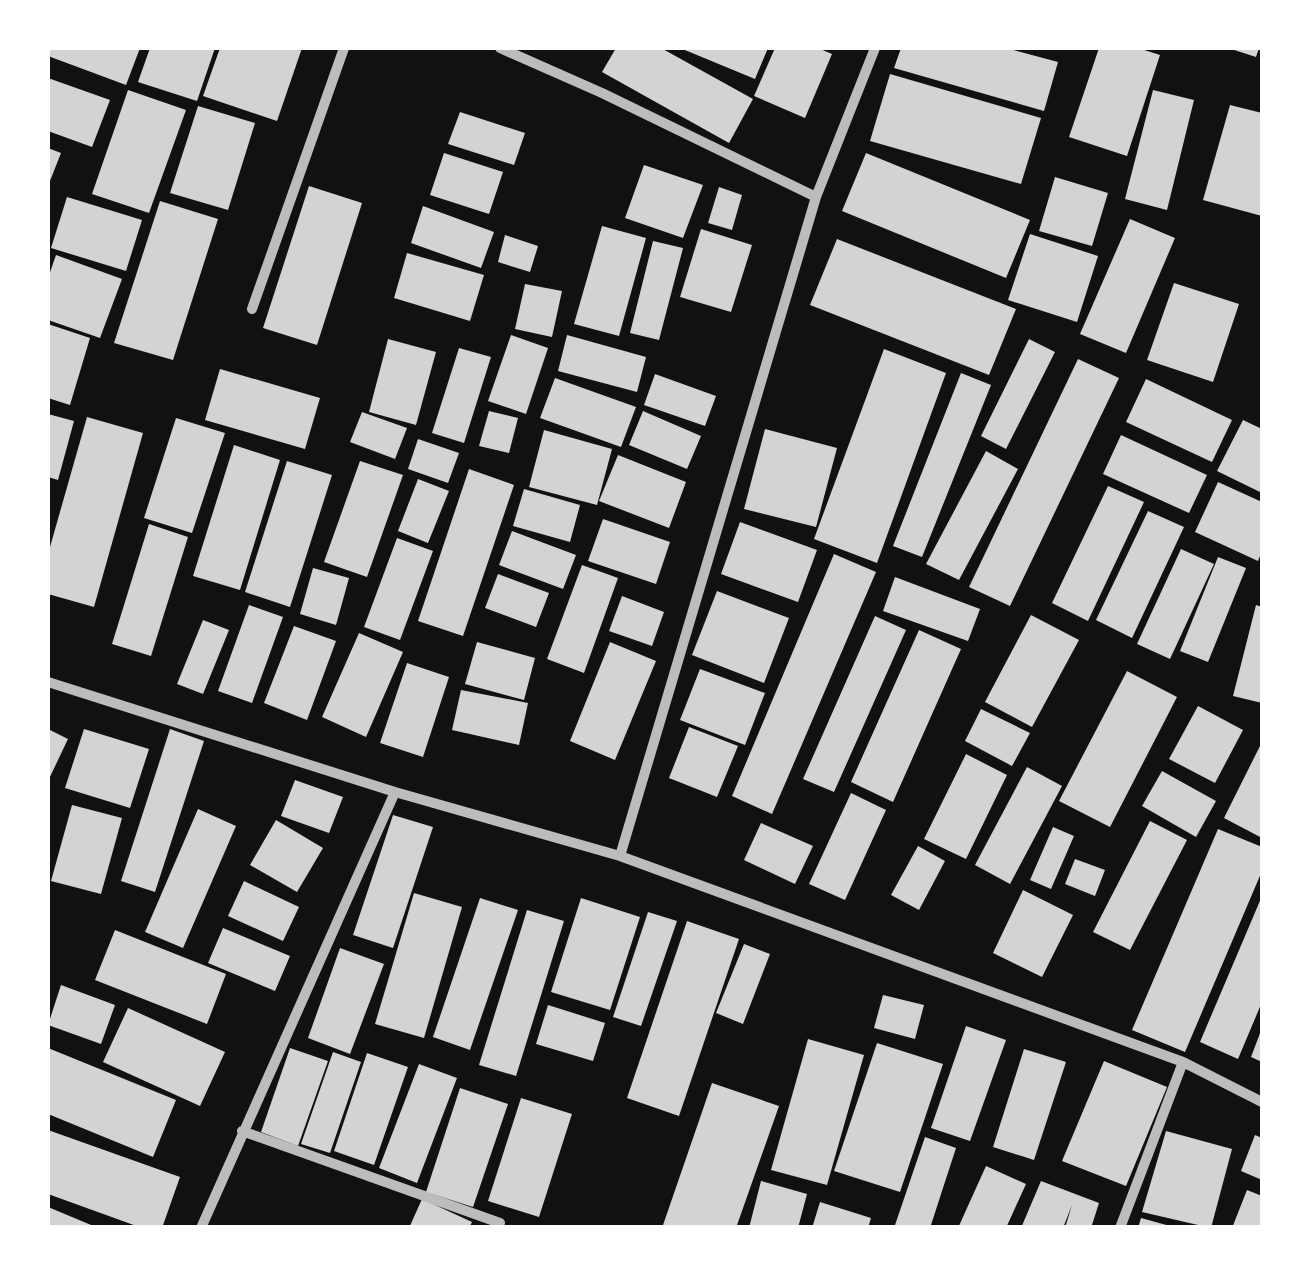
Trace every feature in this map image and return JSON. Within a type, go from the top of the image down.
[{"type":"street","points":[[252,308],[344,48]]},
{"type":"street","points":[[500,48],[602,92],[816,197]]},
{"type":"street","points":[[620,856],[816,197],[875,48]]},
{"type":"street","points":[[48,682],[395,792],[620,856],[1183,1062],[1262,1102]]},
{"type":"street","points":[[201,1228],[395,792]]},
{"type":"street","points":[[1120,1228],[1183,1062]]},
{"type":"street","points":[[242,1131],[500,1223]]},
{"type":"building","points":[[48,48],[140,48],[126,85],[48,56]]},
{"type":"building","points":[[150,48],[215,48],[197,101],[138,82]]},
{"type":"building","points":[[220,48],[302,48],[277,121],[203,96]]},
{"type":"building","points":[[616,48],[661,48],[753,99],[729,143],[602,72]]},
{"type":"building","points":[[680,48],[768,48],[755,79]]},
{"type":"building","points":[[775,48],[818,48],[832,54],[805,118],[754,96]]},
{"type":"building","points":[[901,48],[1006,48],[1058,62],[1044,111],[894,68]]},
{"type":"building","points":[[1099,48],[1138,48],[1160,55],[1127,156],[1069,137]]},
{"type":"building","points":[[1228,48],[1259,48],[1256,57]]},
{"type":"building","points":[[890,74],[1041,118],[1021,184],[870,141]]},
{"type":"building","points":[[48,78],[110,100],[92,147],[48,131]]},
{"type":"building","points":[[128,90],[186,110],[149,213],[92,194]]},
{"type":"building","points":[[1153,90],[1194,100],[1167,210],[1125,199]]},
{"type":"building","points":[[1230,105],[1262,113],[1262,216],[1203,200]]},
{"type":"building","points":[[198,106],[255,123],[228,210],[170,193]]},
{"type":"building","points":[[460,112],[525,133],[514,165],[448,144]]},
{"type":"building","points":[[48,148],[61,153],[48,186]]},
{"type":"building","points":[[444,153],[503,172],[489,214],[430,195]]},
{"type":"building","points":[[866,153],[1030,220],[1006,278],[842,211]]},
{"type":"building","points":[[644,165],[703,185],[683,238],[625,218]]},
{"type":"building","points":[[1055,177],[1108,193],[1092,246],[1039,231]]},
{"type":"building","points":[[309,186],[362,203],[317,345],[263,328]]},
{"type":"building","points":[[719,187],[742,195],[732,230],[708,223]]},
{"type":"building","points":[[67,197],[142,220],[126,271],[51,248]]},
{"type":"building","points":[[160,201],[218,219],[173,360],[114,343]]},
{"type":"building","points":[[423,206],[494,232],[481,268],[411,243]]},
{"type":"building","points":[[1130,219],[1175,238],[1126,353],[1080,334]]},
{"type":"building","points":[[602,226],[646,238],[619,336],[574,324]]},
{"type":"building","points":[[701,229],[752,245],[731,312],[680,297]]},
{"type":"building","points":[[1030,234],[1098,256],[1077,322],[1008,300]]},
{"type":"building","points":[[505,235],[538,246],[530,272],[498,262]]},
{"type":"building","points":[[837,239],[1016,309],[989,375],[810,305]]},
{"type":"building","points":[[653,241],[683,248],[659,340],[630,333]]},
{"type":"building","points":[[407,253],[484,275],[470,321],[394,298]]},
{"type":"building","points":[[56,255],[122,279],[100,338],[48,320],[48,278]]},
{"type":"building","points":[[1174,283],[1239,304],[1213,382],[1147,360]]},
{"type":"building","points":[[525,284],[562,291],[552,337],[515,329]]},
{"type":"building","points":[[48,324],[90,338],[70,405],[48,398]]},
{"type":"building","points":[[511,335],[548,348],[526,414],[488,401]]},
{"type":"building","points":[[567,335],[646,357],[637,392],[558,371]]},
{"type":"building","points":[[388,339],[436,352],[416,425],[369,412]]},
{"type":"building","points":[[1029,339],[1055,352],[1006,449],[981,436]]},
{"type":"building","points":[[459,348],[491,357],[464,443],[432,433]]},
{"type":"building","points":[[884,349],[946,373],[877,563],[814,539]]},
{"type":"building","points":[[1078,359],[1119,378],[1010,606],[969,587]]},
{"type":"building","points":[[220,369],[320,398],[305,449],[205,420]]},
{"type":"building","points":[[961,373],[991,385],[922,557],[893,546]]},
{"type":"building","points":[[655,374],[716,396],[705,426],[644,405]]},
{"type":"building","points":[[555,378],[636,407],[621,447],[540,418]]},
{"type":"building","points":[[1146,379],[1232,420],[1212,462],[1126,422]]},
{"type":"building","points":[[489,411],[518,418],[509,453],[479,446]]},
{"type":"building","points":[[643,411],[701,436],[687,469],[629,445]]},
{"type":"building","points":[[362,412],[407,428],[395,459],[350,442]]},
{"type":"building","points":[[48,414],[74,421],[58,480],[48,477]]},
{"type":"building","points":[[87,417],[143,433],[94,607],[48,594],[48,554]]},
{"type":"building","points":[[176,418],[225,433],[192,533],[144,518]]},
{"type":"building","points":[[1243,420],[1262,429],[1262,493],[1217,471]]},
{"type":"building","points":[[765,429],[837,448],[816,527],[744,509]]},
{"type":"building","points":[[544,430],[612,449],[597,505],[529,487]]},
{"type":"building","points":[[1121,435],[1207,475],[1189,513],[1103,474]]},
{"type":"building","points":[[418,439],[459,453],[448,483],[408,469]]},
{"type":"building","points":[[234,445],[280,460],[240,590],[193,576]]},
{"type":"building","points":[[986,451],[1018,469],[959,580],[926,564]]},
{"type":"building","points":[[618,455],[686,482],[669,528],[599,501]]},
{"type":"building","points":[[287,461],[332,475],[290,607],[245,592]]},
{"type":"building","points":[[360,461],[403,475],[367,577],[324,562]]},
{"type":"building","points":[[469,469],[514,485],[463,636],[418,621]]},
{"type":"building","points":[[418,479],[449,491],[428,543],[398,531]]},
{"type":"building","points":[[1218,482],[1262,502],[1262,551],[1258,561],[1195,532]]},
{"type":"building","points":[[1108,486],[1144,502],[1088,621],[1052,603]]},
{"type":"building","points":[[524,489],[580,505],[570,542],[513,526]]},
{"type":"building","points":[[1148,511],[1184,527],[1132,638],[1096,620]]},
{"type":"building","points":[[603,519],[670,542],[656,584],[588,561]]},
{"type":"building","points":[[740,522],[817,550],[798,602],[721,574]]},
{"type":"building","points":[[149,524],[188,537],[151,656],[112,644]]},
{"type":"building","points":[[512,531],[576,555],[563,589],[499,565]]},
{"type":"building","points":[[397,538],[433,551],[400,640],[364,627]]},
{"type":"building","points":[[1181,549],[1214,564],[1170,659],[1137,644]]},
{"type":"building","points":[[834,554],[876,572],[772,814],[732,796]]},
{"type":"building","points":[[1218,557],[1246,568],[1208,662],[1180,651]]},
{"type":"building","points":[[582,565],[618,578],[584,673],[547,659]]},
{"type":"building","points":[[313,568],[349,578],[336,625],[300,614]]},
{"type":"building","points":[[498,574],[549,593],[536,627],[485,608]]},
{"type":"building","points":[[895,577],[980,609],[968,641],[883,611]]},
{"type":"building","points":[[717,591],[789,618],[764,683],[692,655]]},
{"type":"building","points":[[622,596],[664,612],[652,646],[609,631]]},
{"type":"building","points":[[249,605],[283,617],[252,703],[218,691]]},
{"type":"building","points":[[1256,605],[1262,607],[1262,703],[1233,696]]},
{"type":"building","points":[[1031,615],[1079,640],[1032,727],[985,702]]},
{"type":"building","points":[[875,616],[906,630],[834,792],[803,779]]},
{"type":"building","points":[[203,620],[229,630],[203,694],[177,684]]},
{"type":"building","points":[[294,626],[336,641],[307,720],[264,703]]},
{"type":"building","points":[[919,630],[961,649],[893,802],[851,782]]},
{"type":"building","points":[[359,633],[403,652],[366,737],[322,717]]},
{"type":"building","points":[[477,642],[535,658],[524,700],[465,684]]},
{"type":"building","points":[[610,642],[656,661],[615,760],[570,741]]},
{"type":"building","points":[[407,663],[449,677],[423,757],[380,743]]},
{"type":"building","points":[[700,669],[765,693],[745,745],[680,720]]},
{"type":"building","points":[[1127,671],[1177,697],[1110,827],[1059,801]]},
{"type":"building","points":[[461,690],[528,703],[519,745],[452,730]]},
{"type":"building","points":[[1198,706],[1243,730],[1215,783],[1169,759]]},
{"type":"building","points":[[981,709],[1030,733],[1012,766],[965,741]]},
{"type":"building","points":[[689,727],[738,746],[717,797],[669,778]]},
{"type":"building","points":[[48,729],[68,739],[48,781]]},
{"type":"building","points":[[84,729],[149,749],[130,808],[65,788]]},
{"type":"building","points":[[170,729],[204,741],[155,892],[121,881]]},
{"type":"building","points":[[1262,742],[1262,838],[1224,818]]},
{"type":"building","points":[[966,754],[1007,775],[966,859],[924,839]]},
{"type":"building","points":[[1027,767],[1062,786],[1010,884],[975,865]]},
{"type":"building","points":[[1162,771],[1216,801],[1196,837],[1142,806]]},
{"type":"building","points":[[295,780],[343,797],[329,833],[281,816]]},
{"type":"building","points":[[851,793],[886,810],[845,900],[809,884]]},
{"type":"building","points":[[72,805],[122,818],[101,894],[51,881]]},
{"type":"building","points":[[198,809],[236,826],[183,948],[145,932]]},
{"type":"building","points":[[393,815],[433,827],[393,948],[353,935]]},
{"type":"building","points":[[276,820],[323,848],[297,892],[250,865]]},
{"type":"building","points":[[1150,821],[1187,840],[1130,950],[1093,932]]},
{"type":"building","points":[[761,823],[813,846],[795,884],[744,860]]},
{"type":"building","points":[[1053,827],[1074,836],[1051,889],[1030,880]]},
{"type":"building","points":[[1218,829],[1262,847],[1262,871],[1185,1052],[1132,1030]]},
{"type":"building","points":[[918,846],[945,861],[919,910],[891,895]]},
{"type":"building","points":[[1075,859],[1105,870],[1095,896],[1065,884]]},
{"type":"building","points":[[244,881],[299,907],[283,941],[228,916]]},
{"type":"building","points":[[1023,890],[1073,915],[1042,977],[993,953]]},
{"type":"building","points":[[414,893],[462,907],[424,1038],[375,1024]]},
{"type":"building","points":[[1262,896],[1262,1002],[1238,1059],[1200,1042]]},
{"type":"building","points":[[480,898],[518,910],[470,1050],[433,1037]]},
{"type":"building","points":[[581,898],[640,917],[610,1010],[551,992]]},
{"type":"building","points":[[527,910],[564,921],[516,1076],[479,1065]]},
{"type":"building","points":[[648,912],[677,921],[641,1026],[613,1017]]},
{"type":"building","points":[[687,921],[739,939],[679,1116],[627,1098]]},
{"type":"building","points":[[223,928],[290,956],[275,991],[208,963]]},
{"type":"building","points":[[115,930],[226,974],[207,1024],[95,980]]},
{"type":"building","points":[[744,944],[770,954],[743,1024],[716,1013]]},
{"type":"building","points":[[340,948],[384,964],[350,1054],[308,1038]]},
{"type":"building","points":[[61,985],[115,1005],[101,1044],[48,1025]]},
{"type":"building","points":[[883,995],[924,1005],[915,1039],[874,1028]]},
{"type":"building","points":[[548,1005],[605,1023],[593,1061],[536,1044]]},
{"type":"building","points":[[128,1008],[225,1052],[200,1106],[103,1062]]},
{"type":"building","points":[[966,1026],[1006,1040],[970,1141],[931,1128]]},
{"type":"building","points":[[1262,1028],[1262,1062],[1251,1057]]},
{"type":"building","points":[[808,1039],[864,1055],[827,1185],[771,1170]]},
{"type":"building","points":[[877,1043],[943,1064],[900,1192],[834,1171]]},
{"type":"building","points":[[48,1048],[176,1100],[153,1157],[48,1114]]},
{"type":"building","points":[[290,1048],[328,1061],[298,1146],[261,1132]]},
{"type":"building","points":[[1024,1049],[1066,1062],[1034,1160],[993,1147]]},
{"type":"building","points":[[333,1052],[361,1062],[330,1153],[301,1144]]},
{"type":"building","points":[[367,1053],[408,1067],[374,1165],[334,1151]]},
{"type":"building","points":[[1104,1061],[1167,1087],[1126,1186],[1062,1161]]},
{"type":"building","points":[[419,1064],[457,1078],[417,1183],[379,1168]]},
{"type":"building","points":[[712,1083],[779,1106],[736,1228],[662,1228]]},
{"type":"building","points":[[460,1088],[508,1104],[473,1207],[426,1192]]},
{"type":"building","points":[[521,1098],[572,1114],[539,1217],[488,1201]]},
{"type":"building","points":[[48,1130],[180,1177],[162,1228],[142,1228],[48,1194]]},
{"type":"building","points":[[1166,1131],[1232,1149],[1211,1228],[1142,1212]]},
{"type":"building","points":[[1255,1135],[1262,1138],[1262,1180],[1241,1171]]},
{"type":"building","points":[[925,1137],[956,1148],[930,1228],[894,1228]]},
{"type":"building","points":[[986,1166],[1026,1184],[1006,1228],[958,1228]]},
{"type":"building","points":[[761,1181],[807,1194],[798,1228],[749,1228]]},
{"type":"building","points":[[1041,1181],[1099,1203],[1091,1228],[1065,1228],[1072,1205],[1063,1228],[1021,1228]]},
{"type":"building","points":[[1247,1190],[1262,1196],[1262,1228],[1232,1228]]},
{"type":"building","points":[[422,1199],[472,1222],[469,1228],[409,1228]]},
{"type":"building","points":[[820,1202],[871,1218],[868,1228],[812,1228]]},
{"type":"building","points":[[48,1207],[96,1227],[96,1228],[48,1228]]},
{"type":"building","points":[[1141,1218],[1170,1226],[1170,1228],[1138,1228]]}]
